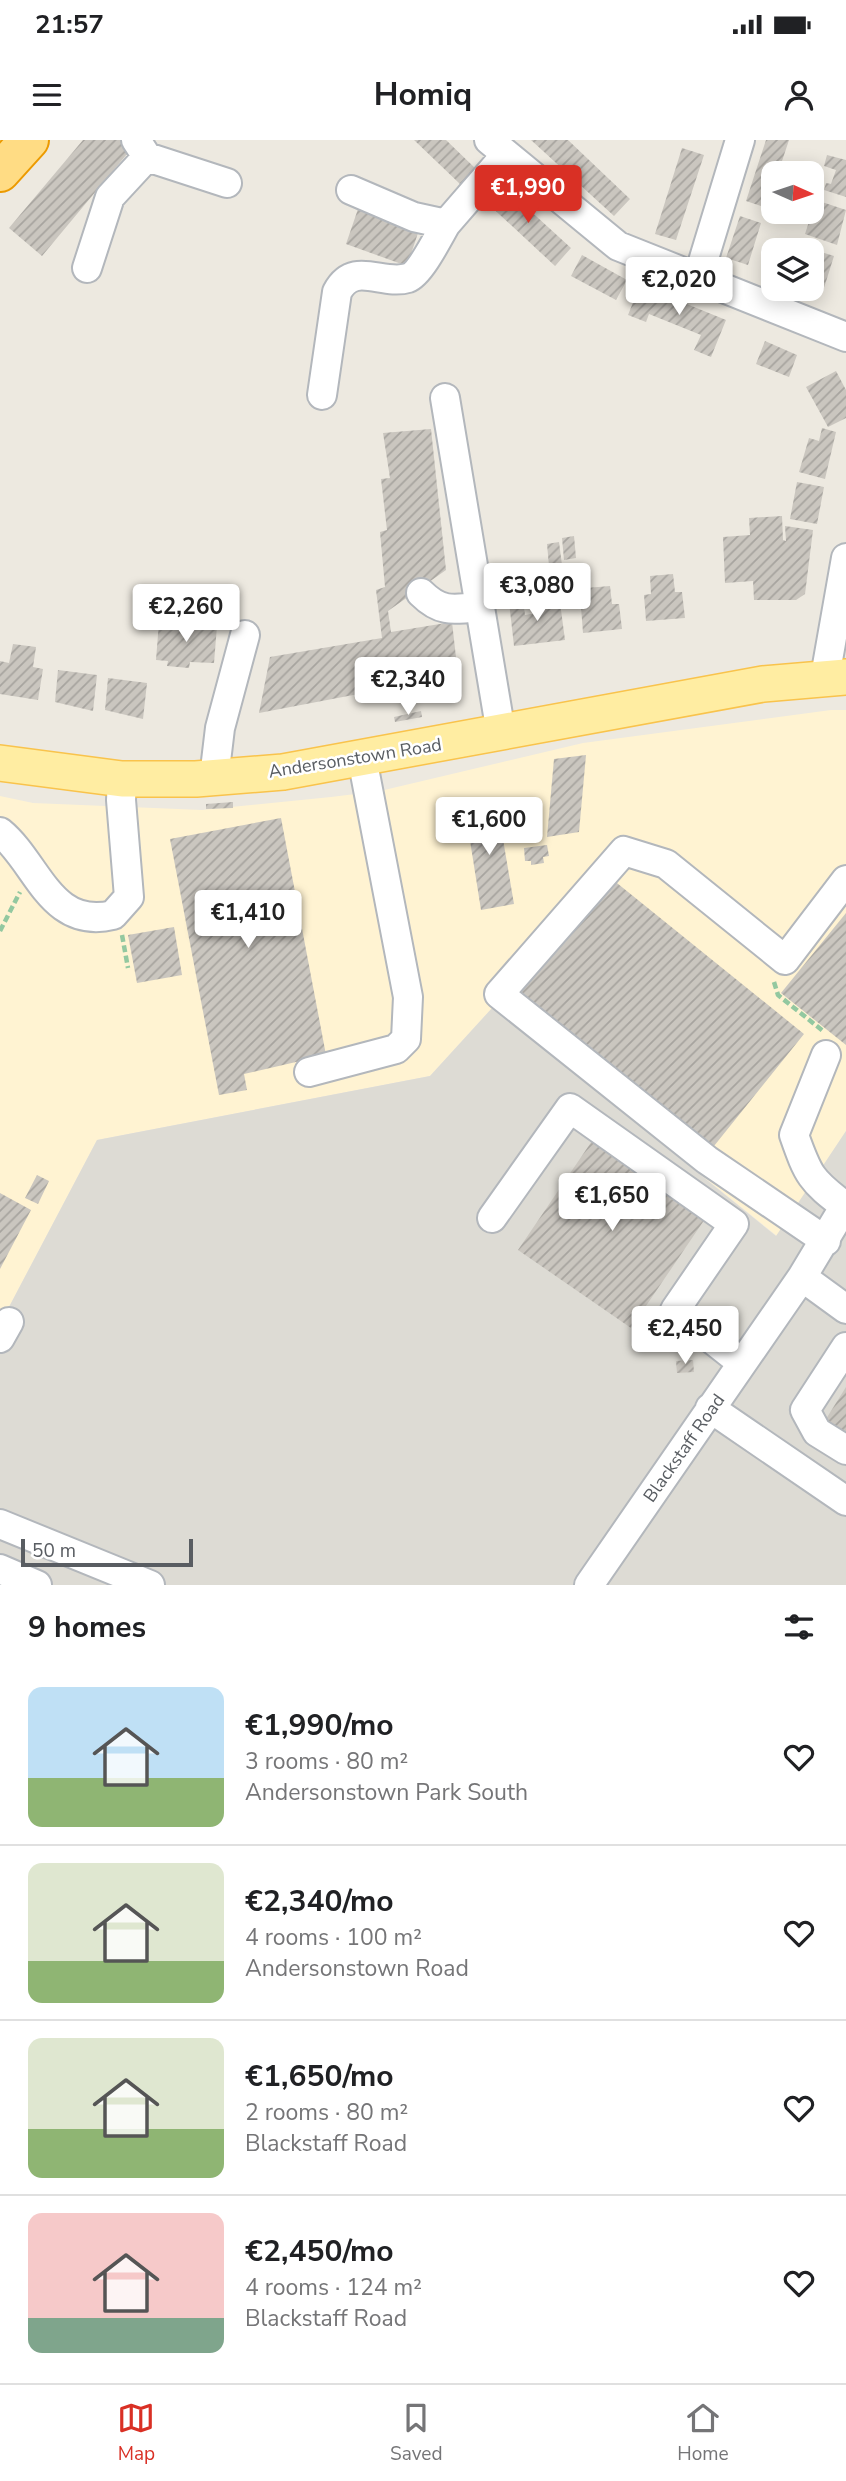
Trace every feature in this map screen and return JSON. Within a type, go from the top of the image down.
[{"type":"highway","points":[[0,172],[29,140]]},
{"type":"main road","name":"Andersonstown Road","points":[[0,763],[122,779],[214,778],[282,772],[749,687],[835,677]]},
{"type":"street","points":[[698,278],[740,140]]},
{"type":"street","points":[[87,268],[110,197],[141,148],[227,183]]},
{"type":"street","points":[[323,395],[337,292],[341,285],[359,274],[407,279],[415,273],[497,148],[618,246],[845,333]]},
{"type":"street","points":[[351,190],[414,216],[446,224]]},
{"type":"street","points":[[445,398],[501,733]]},
{"type":"street","points":[[835,677],[846,558]]},
{"type":"street","points":[[421,593],[433,605],[452,610],[478,607]]},
{"type":"street","points":[[214,778],[220,728],[245,635]]},
{"type":"street","points":[[309,1072],[396,1049],[406,1038],[408,1027],[408,997],[362,758]]},
{"type":"street","points":[[0,832],[55,901],[86,918],[113,915],[129,897],[121,800],[122,779]]},
{"type":"street","points":[[826,1241],[707,1160],[499,994],[624,851],[666,864],[785,960],[846,880]]},
{"type":"street","points":[[826,1044],[794,1135],[806,1170],[816,1184],[846,1205]]},
{"type":"street","points":[[492,1218],[570,1108],[734,1224],[675,1310],[742,1363]]},
{"type":"street","name":"Blackstaff Road","points":[[589,1585],[802,1277],[846,1205]]},
{"type":"street","points":[[802,1277],[846,1309]]},
{"type":"street","points":[[846,1347],[805,1410],[817,1432],[846,1450]]},
{"type":"street","points":[[710,1408],[846,1501]]},
{"type":"street","points":[[0,1524],[150,1585]]},
{"type":"street","points":[[0,1569],[37,1585]]},
{"type":"path","points":[[0,931],[22,888]]},
{"type":"path","points":[[122,933],[128,968]]},
{"type":"path","points":[[785,960],[774,984],[778,995],[826,1044]]},
{"type":"shaded area","points":[[846,710],[846,1131],[777,1236],[493,1007],[430,1076],[97,1140],[0,1324],[0,796],[33,803],[202,810],[331,797],[380,791],[583,743]]},
{"type":"shaded area","points":[[493,1007],[776,1236],[846,1131],[846,1585],[0,1585],[0,1324],[97,1140],[430,1076]]},
{"type":"building","points":[[83,140],[122,140],[132,148],[42,256],[9,228]]},
{"type":"building","points":[[414,140],[446,140],[475,168],[460,184]]},
{"type":"building","points":[[531,140],[568,140],[630,199],[614,216]]},
{"type":"building","points":[[766,140],[789,140],[782,161],[761,161],[761,206],[746,201]]},
{"type":"building","points":[[682,148],[704,155],[676,240],[655,234]]},
{"type":"building","points":[[827,155],[846,160],[846,197],[824,190],[826,183],[831,184],[836,170],[824,166]]},
{"type":"building","points":[[501,184],[571,248],[555,266],[485,201]]},
{"type":"building","points":[[824,203],[846,210],[837,245],[824,241],[824,238],[805,234],[808,224],[824,224]]},
{"type":"building","points":[[358,209],[419,230],[407,266],[346,244]]},
{"type":"building","points":[[740,216],[761,223],[748,265],[726,258]]},
{"type":"building","points":[[824,253],[834,256],[824,288]]},
{"type":"building","points":[[582,255],[627,280],[616,300],[571,276]]},
{"type":"building","points":[[640,285],[726,320],[711,357],[694,350],[701,335],[649,314],[646,322],[628,315]]},
{"type":"building","points":[[765,341],[797,355],[789,377],[756,364]]},
{"type":"building","points":[[836,371],[846,390],[846,418],[828,427],[806,387]]},
{"type":"building","points":[[822,428],[836,432],[825,479],[799,472],[809,438],[819,441]]},
{"type":"building","points":[[431,429],[446,570],[388,611],[391,632],[452,622],[458,675],[259,713],[270,657],[382,638],[376,590],[385,587],[380,532],[387,530],[381,479],[390,478],[383,433]]},
{"type":"building","points":[[797,482],[824,487],[817,524],[790,519]]},
{"type":"building","points":[[782,516],[783,540],[786,541],[785,526],[813,530],[805,594],[796,600],[754,600],[753,581],[725,583],[723,537],[750,535],[749,518]]},
{"type":"building","points":[[574,536],[576,558],[564,560],[562,538]]},
{"type":"building","points":[[559,542],[562,565],[549,566],[547,544]]},
{"type":"building","points":[[673,574],[675,592],[682,592],[685,618],[646,621],[644,595],[651,594],[650,576]]},
{"type":"building","points":[[610,586],[612,604],[619,604],[622,629],[583,633],[581,607],[588,606],[586,588]]},
{"type":"building","points":[[559,595],[565,640],[514,646],[509,602],[523,600],[525,615],[542,612],[540,598]]},
{"type":"building","points":[[159,622],[217,626],[214,663],[190,662],[189,668],[167,666],[168,661],[156,660]]},
{"type":"building","points":[[13,644],[36,647],[33,667],[43,669],[38,700],[0,694],[0,661],[9,663]]},
{"type":"building","points":[[58,670],[97,675],[93,711],[55,702]]},
{"type":"building","points":[[108,678],[147,683],[143,719],[105,710]]},
{"type":"building","points":[[421,711],[422,717],[395,722],[394,717]]},
{"type":"building","points":[[586,755],[579,832],[547,837],[554,759]]},
{"type":"building","points":[[233,802],[233,808],[206,809],[206,804]]},
{"type":"building","points":[[497,804],[514,904],[481,910],[465,809]]},
{"type":"building","points":[[281,818],[326,1055],[244,1074],[247,1090],[219,1095],[170,839]]},
{"type":"building","points":[[547,845],[549,856],[543,857],[544,863],[531,865],[531,861],[525,861],[524,848]]},
{"type":"building","points":[[607,875],[804,1034],[710,1151],[513,991]]},
{"type":"building","points":[[846,913],[846,1045],[781,993]]},
{"type":"building","points":[[174,927],[182,975],[137,983],[128,935]]},
{"type":"building","points":[[594,1138],[707,1216],[631,1328],[518,1250]]},
{"type":"building","points":[[37,1175],[49,1181],[38,1204],[25,1198]]},
{"type":"building","points":[[0,1193],[31,1210],[0,1269]]},
{"type":"building","points":[[693,1360],[694,1372],[677,1373],[676,1361]]},
{"type":"building","points":[[846,1387],[846,1442],[821,1427]]}]
